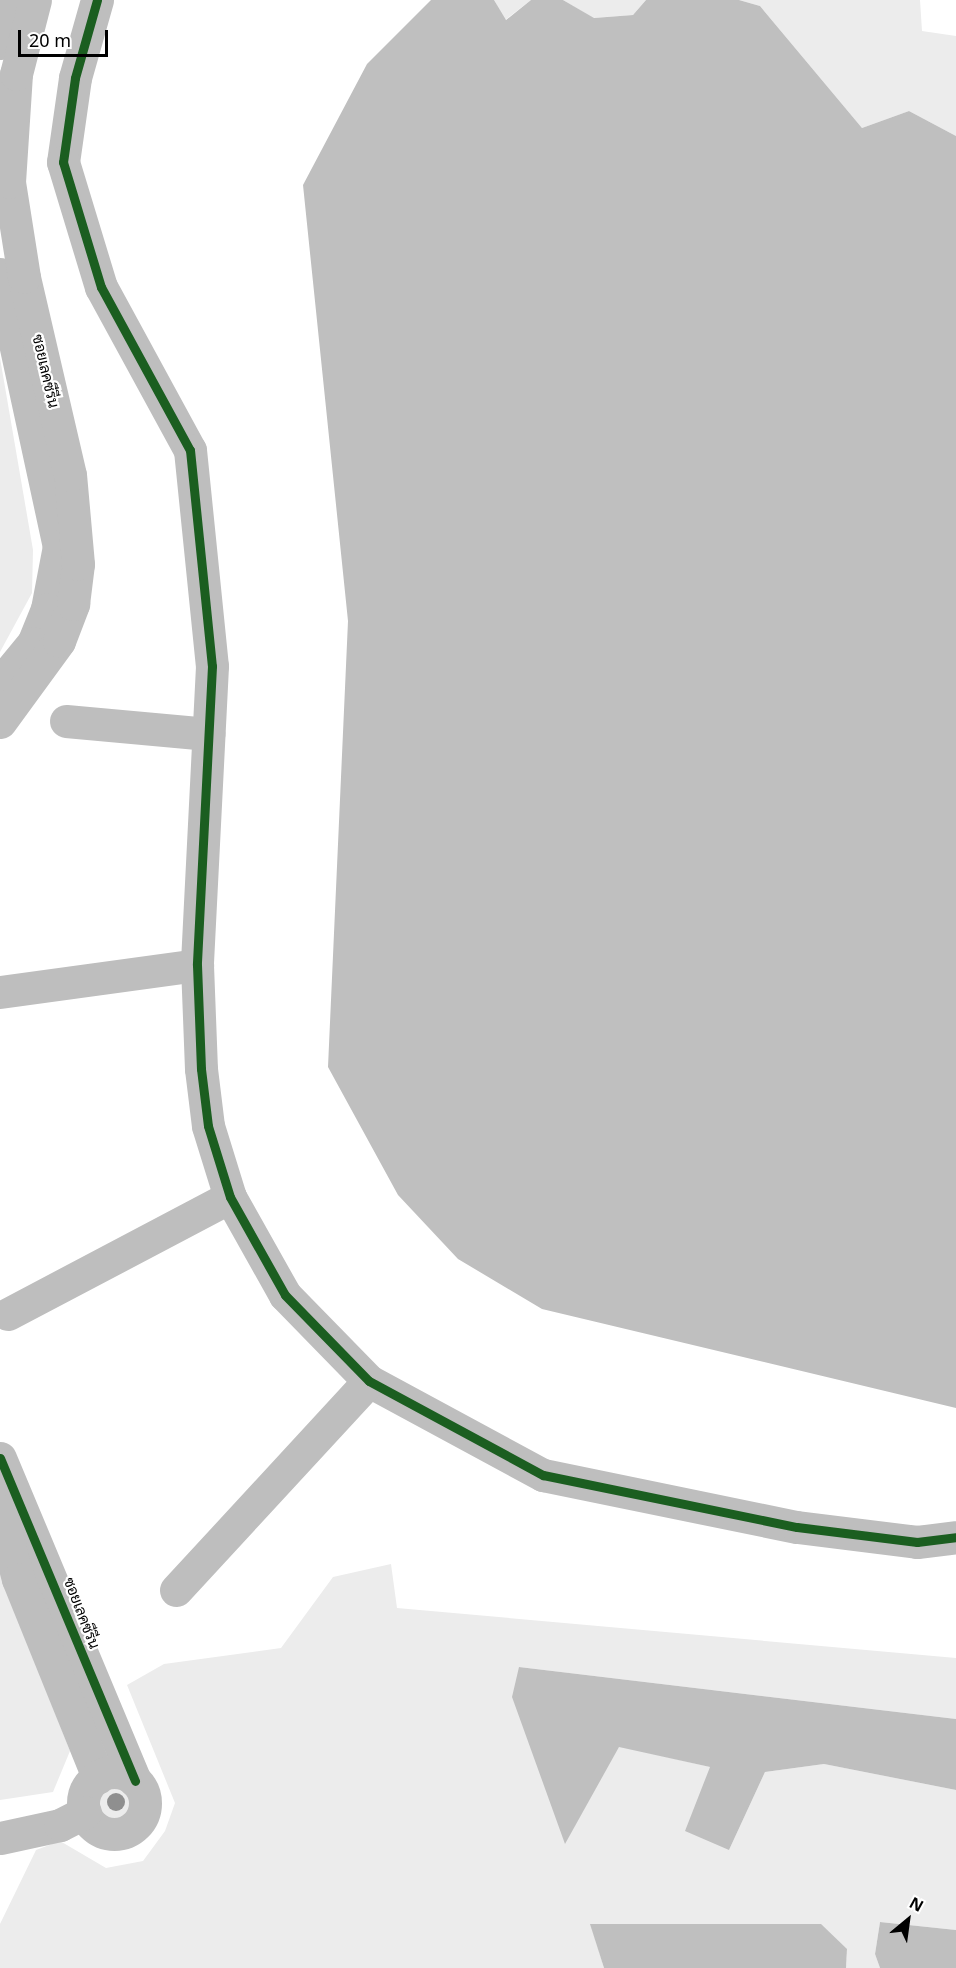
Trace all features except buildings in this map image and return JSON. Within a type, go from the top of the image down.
[{"type":"street","points":[[0,44],[10,0]]},
{"type":"street","name":"ซอยเลคซีรีน","points":[[0,683],[73,604],[77,525],[9,182],[16,74],[35,0]]},
{"type":"street","points":[[97,0],[75,78],[63,162],[101,287],[190,450],[212,666],[197,966],[208,1126],[230,1197],[285,1295],[369,1381],[543,1475],[797,1527],[917,1542],[956,1537]]},
{"type":"street","name":"ซอยเลคซีรีน","points":[[0,274],[59,546],[52,627],[39,676],[0,722]]},
{"type":"street","points":[[66,721],[208,734]]},
{"type":"street","points":[[0,992],[197,966]]},
{"type":"street","points":[[8,1314],[230,1197]]},
{"type":"street","points":[[176,1590],[369,1381]]},
{"type":"street","name":"ซอยเลคซีรีน","points":[[0,1458],[135,1781]]},
{"type":"street","points":[[0,1511],[18,1579],[98,1777]]},
{"type":"street","points":[[0,1838],[72,1819],[106,1833],[134,1827],[145,1800],[135,1781],[113,1772],[98,1777],[87,1789],[72,1819]]},
{"type":"shaded area","points":[[431,0],[494,0],[506,20],[531,0],[563,0],[594,18],[633,15],[646,0],[739,0],[760,6],[862,128],[909,111],[956,136],[956,1408],[542,1309],[458,1259],[398,1195],[328,1067],[348,621],[303,185],[367,64]]},
{"type":"shaded area","points":[[494,0],[531,0],[505,20]]},
{"type":"shaded area","points":[[563,0],[646,0],[633,15],[593,18]]},
{"type":"shaded area","points":[[739,0],[920,0],[922,31],[956,36],[956,136],[909,111],[862,128],[760,6]]},
{"type":"shaded area","points":[[0,358],[33,550],[32,593],[0,652]]},
{"type":"shaded area","points":[[391,1564],[397,1608],[956,1658],[956,1719],[519,1667],[565,1843],[619,1746],[710,1767],[729,1850],[765,1772],[824,1764],[956,1790],[956,1930],[880,1922],[875,1954],[880,1968],[846,1968],[847,1949],[591,1925],[604,1968],[0,1968],[0,1924],[36,1850],[60,1841],[106,1868],[143,1861],[165,1831],[175,1803],[127,1685],[164,1664],[281,1648],[333,1577]]},
{"type":"shaded area","points":[[0,1573],[70,1751],[53,1792],[0,1800]]},
{"type":"shaded area","points":[[519,1667],[956,1719],[956,1790],[824,1764],[765,1772],[729,1850],[685,1831],[710,1767],[619,1747],[565,1844],[512,1697]]},
{"type":"shaded area","points":[[116,1782],[129,1788],[135,1801],[129,1814],[116,1820],[103,1814],[97,1801],[103,1788]]},
{"type":"shaded area","points":[[880,1922],[956,1930],[956,1968],[880,1968],[875,1954]]},
{"type":"shaded area","points":[[590,1924],[821,1924],[847,1949],[846,1968],[604,1968]]},
{"type":"cycle path","points":[[97,0],[75,78],[63,162],[101,287],[190,450],[212,666],[197,965],[201,1069],[208,1126],[230,1197],[285,1295],[369,1381],[543,1475],[797,1527],[917,1542],[956,1537]]},
{"type":"cycle path","points":[[0,1458],[135,1781]]}]
